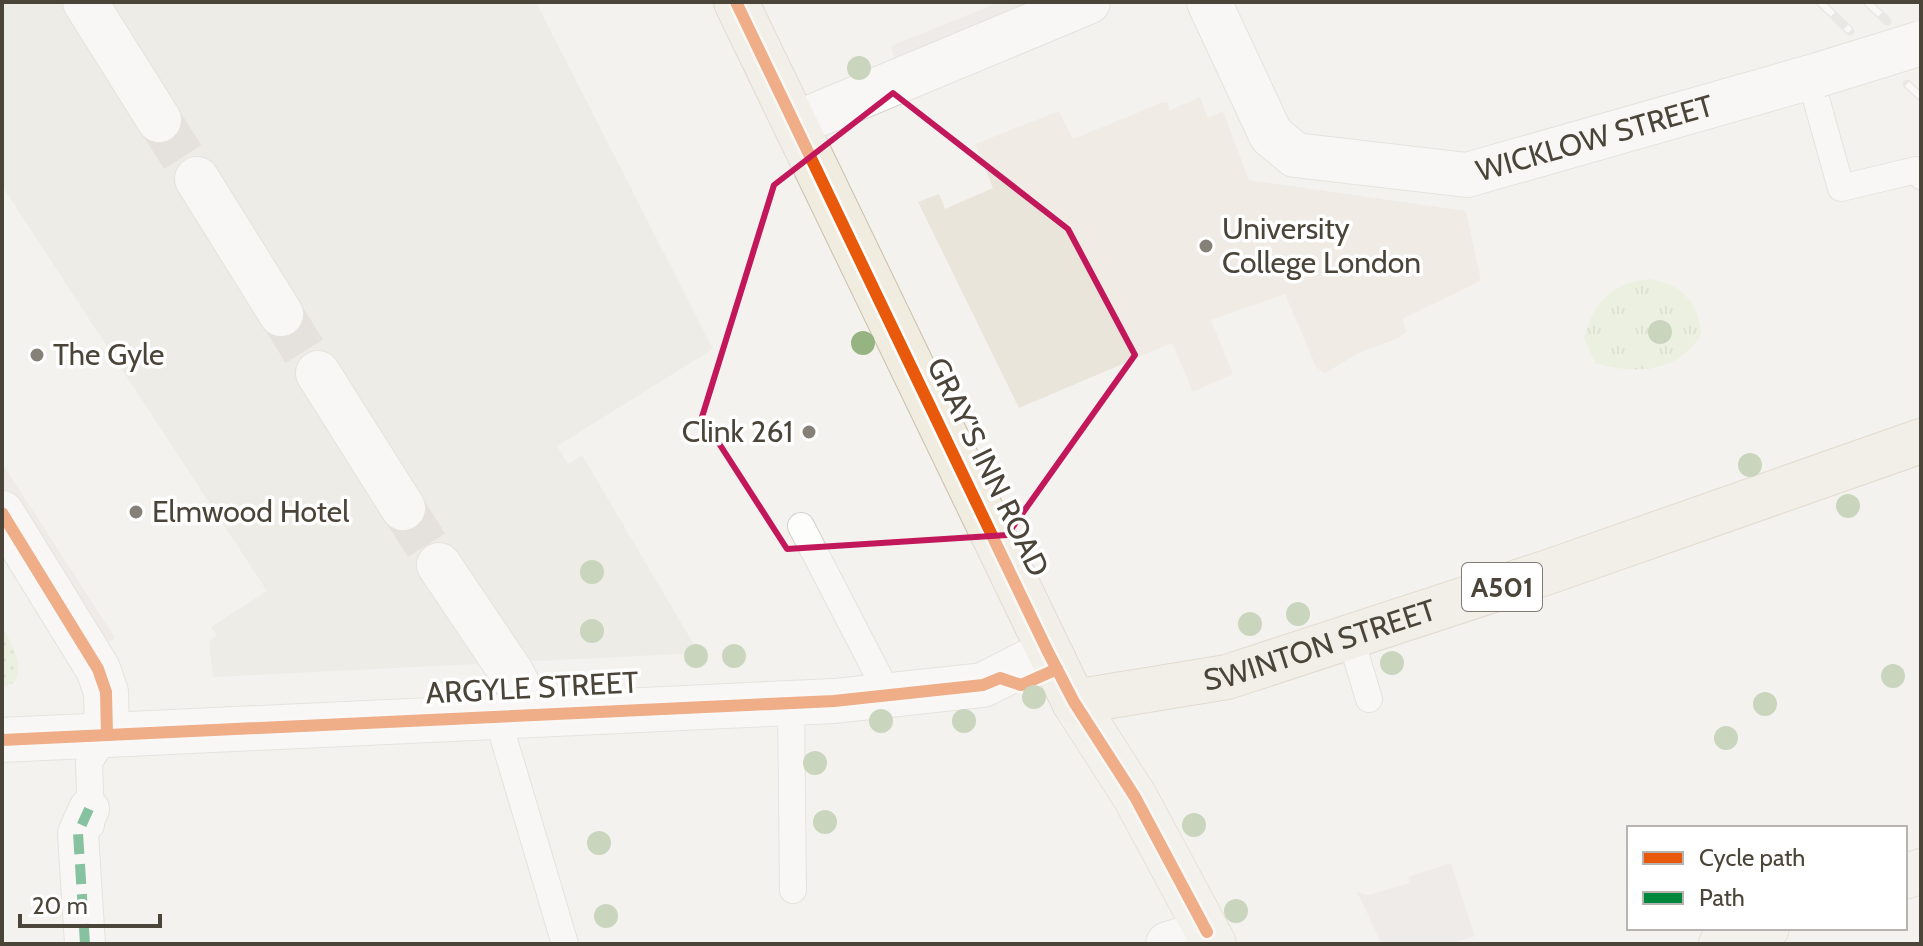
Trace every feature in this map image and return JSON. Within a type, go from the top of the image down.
[{"type":"highway","name":"GRAY'S INN ROAD","points":[[736,2],[1074,702]]},
{"type":"highway","name":"SWINTON STREET","points":[[1074,702],[1227,677],[1551,571],[1921,441]]},
{"type":"main road","name":"GRAY'S INN ROAD","points":[[1074,702],[1135,797],[1196,940]]},
{"type":"main road","points":[[1721,944],[1761,930]]},
{"type":"street","points":[[85,2],[159,120]]},
{"type":"street","points":[[795,124],[1088,2]]},
{"type":"street","name":"WICKLOW STREET","points":[[1209,2],[1271,135],[1295,155],[1467,175],[1921,43]]},
{"type":"street","points":[[197,179],[281,314]]},
{"type":"street","points":[[318,373],[403,508]]},
{"type":"street","points":[[2,513],[98,669],[106,692],[107,735]]},
{"type":"street","points":[[439,565],[511,672],[515,715]]},
{"type":"street","name":"ARGYLE STREET","points":[[2,740],[889,696],[983,685],[1048,652]]},
{"type":"street","points":[[85,944],[78,833],[89,809]]},
{"type":"lane","points":[[1814,76],[1841,188],[1916,170],[1921,176]]},
{"type":"lane","points":[[801,526],[889,696]]},
{"type":"lane","points":[[1350,636],[1369,699]]},
{"type":"lane","points":[[791,702],[793,890]]},
{"type":"lane","points":[[515,715],[565,944]]},
{"type":"lane","points":[[93,853],[89,762],[107,735]]},
{"type":"highlighted area","points":[[893,93],[1068,229],[1135,355],[1007,535],[787,549],[702,417],[774,185]]},
{"type":"shaded area","points":[[2,2],[536,2],[713,349],[557,446],[568,464],[582,455],[699,653],[213,677],[209,641],[217,636],[211,627],[267,591],[2,186]]},
{"type":"shaded area","points":[[1000,2],[1051,2],[896,64],[891,46]]},
{"type":"shaded area","name":"University College London","points":[[1200,97],[1208,118],[1223,111],[1249,180],[1466,211],[1481,281],[1402,319],[1407,331],[1399,338],[1363,351],[1325,373],[1316,367],[1285,294],[1211,320],[1233,374],[1193,392],[1172,343],[1019,408],[918,202],[939,194],[945,209],[993,188],[975,144],[1059,111],[1073,139],[1161,103],[1167,102],[1170,110]]},
{"type":"shaded area","points":[[2,463],[115,638],[103,646],[2,489]]},
{"type":"shaded area","points":[[1451,863],[1475,936],[1450,944],[1382,944],[1357,892],[1368,895],[1410,883],[1408,877]]},
{"type":"green space","points":[[1649,279],[1670,285],[1686,296],[1696,312],[1701,334],[1681,357],[1654,368],[1625,369],[1595,363],[1584,338],[1599,304],[1624,285]]},
{"type":"green space","points":[[2,627],[13,647],[18,668],[15,682],[2,688]]},
{"type":"tunnel","points":[[159,120],[197,179]]},
{"type":"tunnel","points":[[281,314],[318,373]]},
{"type":"tunnel","points":[[403,508],[439,565]]},
{"type":"railway","points":[[1820,2],[1850,31]]},
{"type":"railway","points":[[1867,2],[1887,21]]},
{"type":"railway","points":[[1907,84],[1921,97]]},
{"type":"marked path","points":[[85,944],[78,833],[89,809]]},
{"type":"cycle path","points":[[736,2],[1048,652],[1074,702],[1135,797],[1207,932]]},
{"type":"cycle path","points":[[2,513],[98,669],[106,692],[107,735]]},
{"type":"cycle path","points":[[2,740],[834,701],[983,685],[1000,678],[1021,685],[1057,669]]},
{"type":"place","name":"University College London","points":[[1206,246]]},
{"type":"place","name":"The Gyle","points":[[37,355]]},
{"type":"place","name":"Clink 261","points":[[809,432]]},
{"type":"place","name":"Elmwood Hotel","points":[[136,512]]}]
